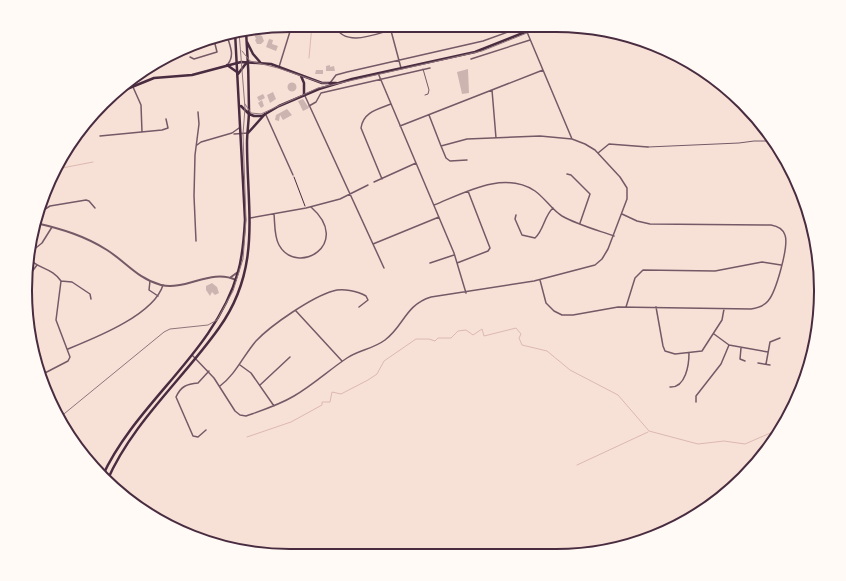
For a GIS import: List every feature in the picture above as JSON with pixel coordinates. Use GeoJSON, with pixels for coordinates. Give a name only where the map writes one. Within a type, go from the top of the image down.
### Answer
{"type":"FeatureCollection","features":[{"type":"Feature","properties":{"kind":"main road"},"geometry":{"type":"LineString","coordinates":[[240,104],[249,114],[256,116],[265,114],[304,95],[340,82],[475,52],[527,32]]}},
{"type":"Feature","properties":{"kind":"main road"},"geometry":{"type":"LineString","coordinates":[[110,475],[127,444],[224,321],[236,298],[244,276],[250,247],[249,114],[246,36]]}},
{"type":"Feature","properties":{"kind":"main road"},"geometry":{"type":"LineString","coordinates":[[105,470],[114,454],[131,430],[215,322],[236,280],[244,247],[245,220],[235,38]]}},
{"type":"Feature","properties":{"kind":"main road"},"geometry":{"type":"LineString","coordinates":[[246,40],[253,54],[260,62]]}},
{"type":"Feature","properties":{"kind":"main road"},"geometry":{"type":"LineString","coordinates":[[132,86],[154,78],[192,75],[237,62],[260,62],[279,67],[322,83],[340,82]]}},
{"type":"Feature","properties":{"kind":"main road"},"geometry":{"type":"LineString","coordinates":[[238,75],[247,62]]}},
{"type":"Feature","properties":{"kind":"main road"},"geometry":{"type":"LineString","coordinates":[[227,65],[234,69],[238,75]]}},
{"type":"Feature","properties":{"kind":"main road"},"geometry":{"type":"LineString","coordinates":[[300,75],[304,83],[304,95]]}},
{"type":"Feature","properties":{"kind":"main road"},"geometry":{"type":"LineString","coordinates":[[248,133],[265,114]]}},
{"type":"Feature","properties":{"kind":"main road"},"geometry":{"type":"LineString","coordinates":[[236,280],[244,276]]}},
{"type":"Feature","properties":{"kind":"street"},"geometry":{"type":"LineString","coordinates":[[279,67],[290,32]]}},
{"type":"Feature","properties":{"kind":"street"},"geometry":{"type":"LineString","coordinates":[[339,32],[350,38],[360,38],[383,32]]}},
{"type":"Feature","properties":{"kind":"street"},"geometry":{"type":"LineString","coordinates":[[392,32],[401,68]]}},
{"type":"Feature","properties":{"kind":"street"},"geometry":{"type":"LineString","coordinates":[[330,83],[336,75],[483,41],[508,32]]}},
{"type":"Feature","properties":{"kind":"street"},"geometry":{"type":"LineString","coordinates":[[527,32],[572,139]]}},
{"type":"Feature","properties":{"kind":"street"},"geometry":{"type":"LineString","coordinates":[[471,59],[530,39]]}},
{"type":"Feature","properties":{"kind":"street"},"geometry":{"type":"LineString","coordinates":[[227,65],[231,53],[228,40]]}},
{"type":"Feature","properties":{"kind":"street"},"geometry":{"type":"LineString","coordinates":[[190,57],[194,59],[217,52],[215,44]]}},
{"type":"Feature","properties":{"kind":"street"},"geometry":{"type":"LineString","coordinates":[[309,106],[316,102],[321,93],[380,78],[430,68]]}},
{"type":"Feature","properties":{"kind":"street"},"geometry":{"type":"LineString","coordinates":[[400,126],[543,70]]}},
{"type":"Feature","properties":{"kind":"street"},"geometry":{"type":"LineString","coordinates":[[378,73],[439,217],[457,263],[466,293]]}},
{"type":"Feature","properties":{"kind":"street"},"geometry":{"type":"LineString","coordinates":[[132,86],[141,105],[142,132]]}},
{"type":"Feature","properties":{"kind":"street"},"geometry":{"type":"LineString","coordinates":[[492,90],[496,138]]}},
{"type":"Feature","properties":{"kind":"street"},"geometry":{"type":"LineString","coordinates":[[304,95],[384,268]]}},
{"type":"Feature","properties":{"kind":"street"},"geometry":{"type":"LineString","coordinates":[[382,179],[361,128],[363,120],[368,114],[391,104]]}},
{"type":"Feature","properties":{"kind":"street"},"geometry":{"type":"LineString","coordinates":[[196,241],[194,196],[198,112]]}},
{"type":"Feature","properties":{"kind":"street"},"geometry":{"type":"LineString","coordinates":[[265,114],[293,175]]}},
{"type":"Feature","properties":{"kind":"street"},"geometry":{"type":"LineString","coordinates":[[428,115],[446,158],[450,161],[466,160]]}},
{"type":"Feature","properties":{"kind":"street"},"geometry":{"type":"LineString","coordinates":[[100,136],[152,132],[168,128],[166,119]]}},
{"type":"Feature","properties":{"kind":"street"},"geometry":{"type":"LineString","coordinates":[[232,133],[241,125]]}},
{"type":"Feature","properties":{"kind":"street"},"geometry":{"type":"LineString","coordinates":[[197,145],[201,142],[232,133],[248,133]]}},
{"type":"Feature","properties":{"kind":"street"},"geometry":{"type":"LineString","coordinates":[[191,354],[209,370],[235,411],[240,416],[246,416],[274,406],[296,395],[342,362],[384,341],[395,331],[412,307],[425,299],[540,280],[595,264],[606,254],[627,199],[626,184],[598,153],[585,144],[572,139],[540,136],[467,139],[441,146]]}},
{"type":"Feature","properties":{"kind":"street"},"geometry":{"type":"LineString","coordinates":[[598,153],[610,144],[648,147]]}},
{"type":"Feature","properties":{"kind":"street"},"geometry":{"type":"LineString","coordinates":[[374,182],[416,163]]}},
{"type":"Feature","properties":{"kind":"street"},"geometry":{"type":"LineString","coordinates":[[567,174],[590,194],[580,223]]}},
{"type":"Feature","properties":{"kind":"street"},"geometry":{"type":"LineString","coordinates":[[434,205],[468,192],[498,183],[515,183],[535,191],[561,215],[614,236]]}},
{"type":"Feature","properties":{"kind":"street"},"geometry":{"type":"LineString","coordinates":[[250,218],[311,207],[340,199],[349,193],[368,185]]}},
{"type":"Feature","properties":{"kind":"street"},"geometry":{"type":"LineString","coordinates":[[457,263],[488,251],[490,248],[468,192]]}},
{"type":"Feature","properties":{"kind":"street"},"geometry":{"type":"LineString","coordinates":[[45,209],[50,206],[86,200],[90,201],[95,208]]}},
{"type":"Feature","properties":{"kind":"street"},"geometry":{"type":"LineString","coordinates":[[274,214],[277,238],[283,250],[294,257],[311,257],[321,249],[327,237],[325,223],[311,207]]}},
{"type":"Feature","properties":{"kind":"street"},"geometry":{"type":"LineString","coordinates":[[516,215],[515,219],[522,235],[535,238],[538,235],[548,214],[553,208]]}},
{"type":"Feature","properties":{"kind":"street"},"geometry":{"type":"LineString","coordinates":[[540,280],[546,303],[558,314],[573,315],[612,307],[751,309],[764,304],[771,296],[782,265],[786,240],[784,232],[774,226],[650,224],[636,221],[622,214]]}},
{"type":"Feature","properties":{"kind":"street"},"geometry":{"type":"LineString","coordinates":[[373,244],[439,217]]}},
{"type":"Feature","properties":{"kind":"street"},"geometry":{"type":"LineString","coordinates":[[41,224],[90,240],[111,253],[139,276],[163,286],[176,285],[213,276],[231,277],[236,280]]}},
{"type":"Feature","properties":{"kind":"street"},"geometry":{"type":"LineString","coordinates":[[35,249],[42,244],[52,227]]}},
{"type":"Feature","properties":{"kind":"street"},"geometry":{"type":"LineString","coordinates":[[430,263],[454,255]]}},
{"type":"Feature","properties":{"kind":"street"},"geometry":{"type":"LineString","coordinates":[[34,262],[37,265],[53,271],[61,281],[56,320],[70,357],[68,361],[46,373]]}},
{"type":"Feature","properties":{"kind":"street"},"geometry":{"type":"LineString","coordinates":[[626,307],[635,278],[643,270],[715,271],[762,262],[782,265]]}},
{"type":"Feature","properties":{"kind":"street"},"geometry":{"type":"LineString","coordinates":[[33,270],[37,265]]}},
{"type":"Feature","properties":{"kind":"street"},"geometry":{"type":"LineString","coordinates":[[231,277],[238,272]]}},
{"type":"Feature","properties":{"kind":"street"},"geometry":{"type":"LineString","coordinates":[[61,281],[72,282],[90,294],[91,299]]}},
{"type":"Feature","properties":{"kind":"street"},"geometry":{"type":"LineString","coordinates":[[150,281],[149,290],[158,296]]}},
{"type":"Feature","properties":{"kind":"street"},"geometry":{"type":"LineString","coordinates":[[68,349],[132,318],[150,306],[158,296],[163,286]]}},
{"type":"Feature","properties":{"kind":"street"},"geometry":{"type":"LineString","coordinates":[[220,386],[231,376],[258,339],[273,326],[296,311],[336,290],[357,292],[366,296],[368,300],[359,307]]}},
{"type":"Feature","properties":{"kind":"street"},"geometry":{"type":"LineString","coordinates":[[656,307],[664,349],[672,353],[702,351],[722,320],[724,309]]}},
{"type":"Feature","properties":{"kind":"street"},"geometry":{"type":"LineString","coordinates":[[296,311],[342,362]]}},
{"type":"Feature","properties":{"kind":"street"},"geometry":{"type":"LineString","coordinates":[[714,334],[728,345],[768,352]]}},
{"type":"Feature","properties":{"kind":"street"},"geometry":{"type":"LineString","coordinates":[[766,364],[771,340],[780,338]]}},
{"type":"Feature","properties":{"kind":"street"},"geometry":{"type":"LineString","coordinates":[[696,402],[696,396],[721,364],[728,345]]}},
{"type":"Feature","properties":{"kind":"street"},"geometry":{"type":"LineString","coordinates":[[741,348],[740,359],[745,361]]}},
{"type":"Feature","properties":{"kind":"street"},"geometry":{"type":"LineString","coordinates":[[670,387],[675,386],[683,378],[688,368],[689,353]]}},
{"type":"Feature","properties":{"kind":"street"},"geometry":{"type":"LineString","coordinates":[[260,385],[290,357]]}},
{"type":"Feature","properties":{"kind":"street"},"geometry":{"type":"LineString","coordinates":[[758,363],[770,365]]}},
{"type":"Feature","properties":{"kind":"street"},"geometry":{"type":"LineString","coordinates":[[240,364],[251,373],[274,406]]}},
{"type":"Feature","properties":{"kind":"street"},"geometry":{"type":"LineString","coordinates":[[206,430],[198,436],[193,436],[176,397],[182,387],[188,384],[198,383],[209,370]]}},
{"type":"Feature","properties":{"kind":"lane"},"geometry":{"type":"LineString","coordinates":[[423,69],[429,90],[428,94],[425,95]]}},
{"type":"Feature","properties":{"kind":"lane"},"geometry":{"type":"LineString","coordinates":[[648,147],[767,142]]}},
{"type":"Feature","properties":{"kind":"path"},"geometry":{"type":"LineString","coordinates":[[293,175],[306,208]]}},
{"type":"Feature","properties":{"kind":"building"},"geometry":{"type":"Polygon","coordinates":[[[254,34],[258,34],[262,36],[264,41],[261,44],[257,44],[254,34]]]}},
{"type":"Feature","properties":{"kind":"building"},"geometry":{"type":"Polygon","coordinates":[[[269,39],[273,40],[272,44],[278,46],[276,51],[266,47],[269,39]]]}},
{"type":"Feature","properties":{"kind":"building"},"geometry":{"type":"Polygon","coordinates":[[[330,65],[330,67],[334,66],[335,71],[326,71],[326,66],[330,65]]]}},
{"type":"Feature","properties":{"kind":"building"},"geometry":{"type":"Polygon","coordinates":[[[468,69],[469,93],[462,94],[457,72],[468,69]]]}},
{"type":"Feature","properties":{"kind":"building"},"geometry":{"type":"Polygon","coordinates":[[[316,70],[323,70],[323,74],[315,74],[316,70]]]}},
{"type":"Feature","properties":{"kind":"building"},"geometry":{"type":"Polygon","coordinates":[[[292,82],[297,87],[292,92],[287,87],[292,82]]]}},
{"type":"Feature","properties":{"kind":"building"},"geometry":{"type":"Polygon","coordinates":[[[273,92],[276,99],[270,103],[267,95],[273,92]]]}},
{"type":"Feature","properties":{"kind":"building"},"geometry":{"type":"Polygon","coordinates":[[[263,94],[265,98],[259,101],[257,97],[263,94]]]}},
{"type":"Feature","properties":{"kind":"building"},"geometry":{"type":"Polygon","coordinates":[[[303,99],[309,108],[303,111],[298,101],[303,99]]]}},
{"type":"Feature","properties":{"kind":"building"},"geometry":{"type":"Polygon","coordinates":[[[262,100],[264,106],[261,108],[258,103],[262,100]]]}},
{"type":"Feature","properties":{"kind":"building"},"geometry":{"type":"Polygon","coordinates":[[[287,109],[292,115],[283,120],[280,115],[279,121],[275,120],[276,115],[287,109]]]}},
{"type":"Feature","properties":{"kind":"building"},"geometry":{"type":"Polygon","coordinates":[[[212,283],[217,287],[219,293],[215,295],[212,292],[210,296],[206,290],[206,286],[212,283]]]}},
{"type":"Feature","properties":{"kind":"waterway"},"geometry":{"type":"LineString","coordinates":[[309,58],[311,32]]}},
{"type":"Feature","properties":{"kind":"waterway"},"geometry":{"type":"LineString","coordinates":[[63,168],[93,162]]}},
{"type":"Feature","properties":{"kind":"waterway"},"geometry":{"type":"LineString","coordinates":[[247,437],[291,422],[322,405],[322,402],[330,402],[332,392],[341,394],[368,380],[377,374],[384,361],[416,339],[429,339],[435,341],[438,338],[451,338],[458,331],[466,330],[473,335],[482,329],[484,336],[516,328],[521,334],[519,338],[522,345],[547,351],[570,370],[618,395],[649,431],[698,444],[724,441],[745,444],[771,433]]}},
{"type":"Feature","properties":{"kind":"waterway"},"geometry":{"type":"LineString","coordinates":[[577,465],[648,432]]}},
{"type":"Feature","properties":{"kind":"tram line"},"geometry":{"type":"LineString","coordinates":[[245,104],[251,113],[261,114],[318,88],[482,51],[530,32]]}},
{"type":"Feature","properties":{"kind":"tram line"},"geometry":{"type":"LineString","coordinates":[[64,414],[164,332],[170,329],[208,325],[217,320],[233,291],[243,259],[246,220],[243,134],[245,108],[239,37]]}},
{"type":"Feature","properties":{"kind":"tram line"},"geometry":{"type":"LineString","coordinates":[[242,51],[250,61],[278,68],[322,83],[328,83]]}}]}
